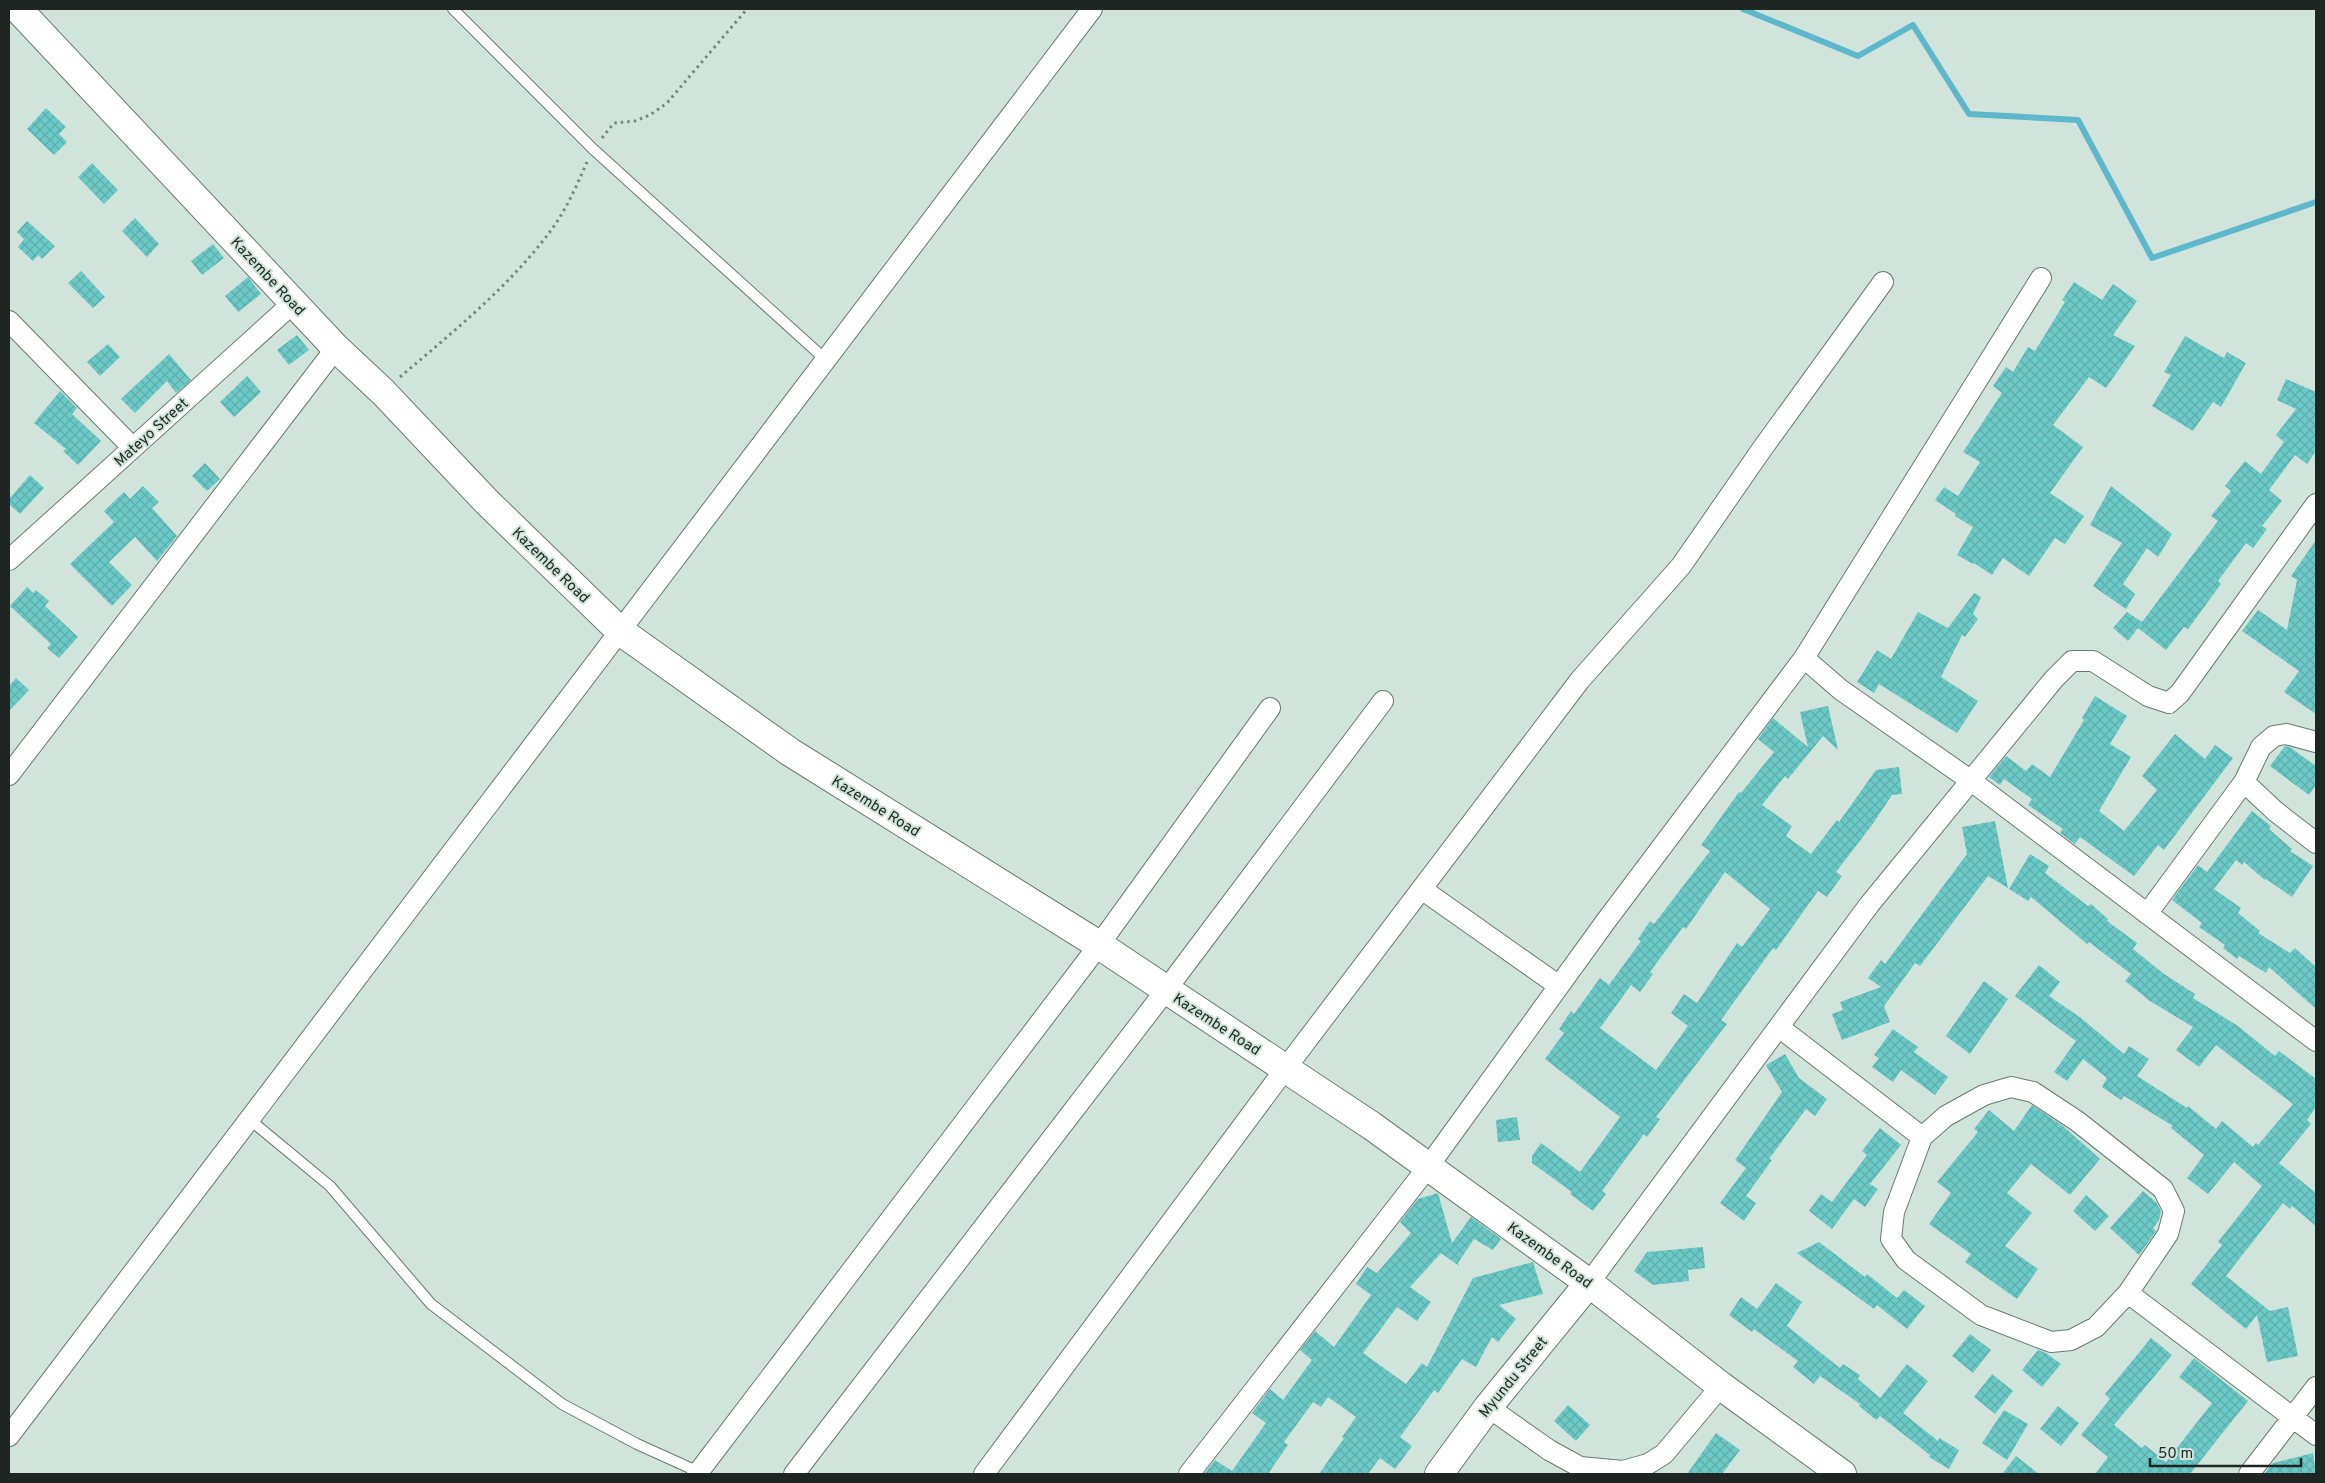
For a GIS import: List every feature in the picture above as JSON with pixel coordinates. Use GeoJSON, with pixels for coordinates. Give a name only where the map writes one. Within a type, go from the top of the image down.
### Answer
{"type":"FeatureCollection","features":[{"type":"Feature","properties":{"kind":"main road","name":"Kazembe Road"},"geometry":{"type":"LineString","coordinates":[[18,9],[336,348],[383,392],[488,503],[620,630],[790,752],[1099,945],[1286,1069],[1428,1167],[1589,1282],[1722,1386],[1842,1474]]}},
{"type":"Feature","properties":{"kind":"main road","name":"Myundu Street"},"geometry":{"type":"LineString","coordinates":[[1438,1474],[1488,1407],[1589,1282]]}},
{"type":"Feature","properties":{"kind":"street"},"geometry":{"type":"LineString","coordinates":[[9,1436],[1092,9]]}},
{"type":"Feature","properties":{"kind":"street"},"geometry":{"type":"LineString","coordinates":[[1190,1474],[1428,1167],[1559,986],[1804,658],[2041,278]]}},
{"type":"Feature","properties":{"kind":"street"},"geometry":{"type":"LineString","coordinates":[[984,1474],[1286,1069],[1580,680],[1681,566],[1762,449],[1883,282]]}},
{"type":"Feature","properties":{"kind":"street","name":"Mateyo Street"},"geometry":{"type":"LineString","coordinates":[[9,560],[293,303]]}},
{"type":"Feature","properties":{"kind":"street"},"geometry":{"type":"LineString","coordinates":[[9,321],[133,448]]}},
{"type":"Feature","properties":{"kind":"street"},"geometry":{"type":"LineString","coordinates":[[9,775],[336,348]]}},
{"type":"Feature","properties":{"kind":"street"},"geometry":{"type":"LineString","coordinates":[[1589,1282],[1870,905],[2054,679],[2072,661],[2093,661],[2148,696],[2169,703],[2180,693],[2316,504]]}},
{"type":"Feature","properties":{"kind":"street"},"geometry":{"type":"LineString","coordinates":[[1804,658],[1841,690],[1970,780],[2316,1041]]}},
{"type":"Feature","properties":{"kind":"street"},"geometry":{"type":"LineString","coordinates":[[794,1474],[1166,990],[1383,701]]}},
{"type":"Feature","properties":{"kind":"street"},"geometry":{"type":"LineString","coordinates":[[699,1474],[1099,945],[1270,708]]}},
{"type":"Feature","properties":{"kind":"street"},"geometry":{"type":"LineString","coordinates":[[2147,914],[2244,782],[2261,746],[2274,736],[2286,734],[2316,742]]}},
{"type":"Feature","properties":{"kind":"street"},"geometry":{"type":"LineString","coordinates":[[2244,782],[2316,843]]}},
{"type":"Feature","properties":{"kind":"street"},"geometry":{"type":"LineString","coordinates":[[1423,890],[1559,986]]}},
{"type":"Feature","properties":{"kind":"street"},"geometry":{"type":"LineString","coordinates":[[1780,1028],[1922,1137]]}},
{"type":"Feature","properties":{"kind":"street"},"geometry":{"type":"LineString","coordinates":[[2011,1087],[2032,1092],[2077,1121],[2163,1189],[2174,1211],[2168,1234],[2128,1292],[2096,1327],[2071,1340],[2050,1342],[1981,1315],[1906,1260],[1891,1239],[1894,1212],[1922,1137],[1946,1116],[1984,1096],[2011,1087]]}},
{"type":"Feature","properties":{"kind":"street"},"geometry":{"type":"LineString","coordinates":[[2128,1292],[2316,1435]]}},
{"type":"Feature","properties":{"kind":"street"},"geometry":{"type":"LineString","coordinates":[[1488,1407],[1549,1450],[1580,1467],[1623,1471],[1648,1464],[1664,1454],[1722,1386]]}},
{"type":"Feature","properties":{"kind":"street"},"geometry":{"type":"LineString","coordinates":[[2249,1474],[2316,1387]]}},
{"type":"Feature","properties":{"kind":"lane"},"geometry":{"type":"LineString","coordinates":[[453,9],[593,149],[826,360]]}},
{"type":"Feature","properties":{"kind":"lane"},"geometry":{"type":"LineString","coordinates":[[249,1119],[330,1186],[431,1304],[562,1404],[699,1474]]}},
{"type":"Feature","properties":{"kind":"path"},"geometry":{"type":"LineString","coordinates":[[383,392],[460,326],[513,276],[552,228],[573,194],[593,149],[614,123],[635,121],[650,115],[667,103],[747,9]]}},
{"type":"Feature","properties":{"kind":"building"},"geometry":{"type":"Polygon","coordinates":[[[46,108],[66,127],[59,134],[67,142],[54,155],[27,129],[46,108]]]}},
{"type":"Feature","properties":{"kind":"building"},"geometry":{"type":"Polygon","coordinates":[[[92,163],[118,190],[104,204],[78,177],[92,163]]]}},
{"type":"Feature","properties":{"kind":"building"},"geometry":{"type":"Polygon","coordinates":[[[135,218],[159,244],[147,257],[122,231],[135,218]]]}},
{"type":"Feature","properties":{"kind":"building"},"geometry":{"type":"Polygon","coordinates":[[[27,221],[55,246],[42,259],[38,255],[33,261],[18,247],[24,239],[17,232],[27,221]]]}},
{"type":"Feature","properties":{"kind":"building"},"geometry":{"type":"Polygon","coordinates":[[[213,244],[224,258],[202,275],[191,261],[213,244]]]}},
{"type":"Feature","properties":{"kind":"building"},"geometry":{"type":"Polygon","coordinates":[[[81,271],[105,297],[93,308],[68,283],[81,271]]]}},
{"type":"Feature","properties":{"kind":"building"},"geometry":{"type":"Polygon","coordinates":[[[248,277],[261,294],[238,312],[225,296],[248,277]]]}},
{"type":"Feature","properties":{"kind":"building"},"geometry":{"type":"Polygon","coordinates":[[[2074,282],[2102,300],[2113,284],[2137,301],[2113,335],[2135,346],[2106,388],[2089,377],[2053,425],[2083,447],[2050,493],[2084,516],[2065,544],[2055,538],[2029,576],[2003,558],[1992,575],[1957,555],[1973,527],[1935,500],[1944,487],[1958,496],[1980,462],[1963,452],[2002,393],[1993,386],[2006,367],[2013,372],[2028,347],[2035,351],[2065,302],[2062,300],[2074,282]]]}},
{"type":"Feature","properties":{"kind":"building"},"geometry":{"type":"Polygon","coordinates":[[[297,335],[309,350],[289,365],[277,350],[297,335]]]}},
{"type":"Feature","properties":{"kind":"building"},"geometry":{"type":"Polygon","coordinates":[[[2185,336],[2224,358],[2227,352],[2246,363],[2221,407],[2213,402],[2193,431],[2152,406],[2171,375],[2164,372],[2185,336]]]}},
{"type":"Feature","properties":{"kind":"building"},"geometry":{"type":"Polygon","coordinates":[[[108,344],[120,357],[100,376],[87,362],[108,344]]]}},
{"type":"Feature","properties":{"kind":"building"},"geometry":{"type":"Polygon","coordinates":[[[169,354],[191,380],[176,393],[167,381],[135,413],[121,399],[169,354]]]}},
{"type":"Feature","properties":{"kind":"building"},"geometry":{"type":"Polygon","coordinates":[[[247,376],[261,392],[234,417],[220,402],[247,376]]]}},
{"type":"Feature","properties":{"kind":"building"},"geometry":{"type":"Polygon","coordinates":[[[2286,379],[2316,392],[2316,451],[2307,464],[2295,455],[2269,490],[2282,501],[2262,526],[2267,529],[2253,548],[2246,543],[2218,581],[2221,584],[2188,629],[2184,627],[2166,650],[2138,628],[2128,641],[2113,628],[2127,612],[2142,622],[2218,521],[2211,516],[2231,491],[2225,486],[2245,461],[2261,474],[2284,442],[2276,435],[2296,409],[2277,400],[2286,379]]]}},
{"type":"Feature","properties":{"kind":"building"},"geometry":{"type":"Polygon","coordinates":[[[60,391],[77,408],[72,414],[101,441],[78,465],[63,451],[66,449],[34,423],[60,391]]]}},
{"type":"Feature","properties":{"kind":"building"},"geometry":{"type":"Polygon","coordinates":[[[205,463],[220,479],[207,491],[192,476],[205,463]]]}},
{"type":"Feature","properties":{"kind":"building"},"geometry":{"type":"Polygon","coordinates":[[[30,475],[44,488],[20,514],[9,504],[9,499],[30,475]]]}},
{"type":"Feature","properties":{"kind":"building"},"geometry":{"type":"Polygon","coordinates":[[[143,486],[159,502],[152,508],[177,536],[157,561],[135,537],[109,562],[132,585],[112,606],[70,564],[114,522],[104,511],[124,492],[130,499],[143,486]]]}},
{"type":"Feature","properties":{"kind":"building"},"geometry":{"type":"Polygon","coordinates":[[[2111,486],[2172,534],[2158,557],[2147,548],[2123,584],[2135,594],[2126,609],[2093,586],[2122,543],[2090,525],[2111,486]]]}},
{"type":"Feature","properties":{"kind":"building"},"geometry":{"type":"Polygon","coordinates":[[[2316,540],[2316,714],[2284,692],[2299,671],[2242,631],[2258,610],[2287,630],[2297,580],[2291,576],[2316,540]]]}},
{"type":"Feature","properties":{"kind":"building"},"geometry":{"type":"Polygon","coordinates":[[[27,587],[33,593],[36,590],[49,601],[45,606],[78,637],[59,658],[47,648],[51,644],[10,606],[27,587]]]}},
{"type":"Feature","properties":{"kind":"building"},"geometry":{"type":"Polygon","coordinates":[[[1974,593],[1981,597],[1973,614],[1978,619],[1965,637],[1962,635],[1941,677],[1978,701],[1957,733],[1879,684],[1874,693],[1857,682],[1877,650],[1891,659],[1918,612],[1948,628],[1974,593]]]}},
{"type":"Feature","properties":{"kind":"building"},"geometry":{"type":"Polygon","coordinates":[[[16,678],[29,690],[9,711],[9,686],[16,678]]]}},
{"type":"Feature","properties":{"kind":"building"},"geometry":{"type":"Polygon","coordinates":[[[2095,696],[2127,716],[2110,744],[2131,757],[2099,811],[2124,831],[2157,790],[2142,776],[2175,734],[2205,759],[2215,745],[2233,758],[2164,850],[2158,845],[2134,876],[2080,837],[2075,844],[2060,833],[2063,829],[2028,805],[2032,799],[2004,779],[2000,785],[1989,777],[2006,756],[2026,771],[2032,764],[2050,777],[2084,720],[2082,718],[2095,696]]]}},
{"type":"Feature","properties":{"kind":"building"},"geometry":{"type":"Polygon","coordinates":[[[1828,706],[1838,750],[1823,736],[1788,779],[1785,776],[1762,805],[1792,826],[1786,836],[1811,854],[1837,820],[1839,822],[1876,770],[1899,767],[1902,794],[1892,795],[1836,872],[1842,876],[1827,897],[1818,891],[1776,950],[1773,948],[1721,1020],[1727,1024],[1656,1117],[1660,1119],[1647,1137],[1644,1134],[1602,1191],[1606,1194],[1593,1211],[1570,1194],[1572,1192],[1532,1163],[1532,1156],[1541,1143],[1580,1172],[1620,1117],[1545,1059],[1564,1033],[1559,1029],[1571,1011],[1574,1014],[1600,978],[1609,985],[1641,941],[1638,939],[1650,921],[1654,924],[1710,851],[1701,845],[1739,792],[1741,793],[1774,752],[1758,739],[1773,718],[1808,747],[1800,712],[1828,706]],[[1725,872],[1686,929],[1683,927],[1650,972],[1653,974],[1640,992],[1631,985],[1600,1028],[1656,1070],[1688,1026],[1671,1013],[1684,994],[1697,1003],[1737,943],[1742,947],[1770,909],[1725,872]]]}},
{"type":"Feature","properties":{"kind":"building"},"geometry":{"type":"Polygon","coordinates":[[[2285,746],[2291,748],[2316,766],[2316,785],[2309,795],[2270,766],[2285,746]]]}},
{"type":"Feature","properties":{"kind":"building"},"geometry":{"type":"Polygon","coordinates":[[[2252,811],[2271,826],[2269,829],[2292,849],[2290,851],[2313,866],[2292,897],[2265,880],[2244,862],[2242,865],[2236,860],[2214,889],[2241,908],[2238,913],[2260,931],[2258,933],[2290,953],[2295,948],[2316,967],[2316,1009],[2269,967],[2266,973],[2239,956],[2237,959],[2223,948],[2225,945],[2199,927],[2202,923],[2172,900],[2198,865],[2207,872],[2252,811]]]}},
{"type":"Feature","properties":{"kind":"building"},"geometry":{"type":"Polygon","coordinates":[[[1995,821],[2008,888],[1988,876],[1920,966],[1915,963],[1884,1006],[1890,1022],[1842,1040],[1832,1014],[1843,1010],[1840,1002],[1881,987],[1868,978],[1881,960],[1885,964],[1967,854],[1962,827],[1995,821]]]}},
{"type":"Feature","properties":{"kind":"building"},"geometry":{"type":"Polygon","coordinates":[[[2030,854],[2049,866],[2045,873],[2088,906],[2091,904],[2108,919],[2107,921],[2137,943],[2133,949],[2164,974],[2195,994],[2193,998],[2238,1026],[2275,1056],[2279,1051],[2316,1079],[2316,1107],[2307,1120],[2311,1124],[2279,1163],[2316,1193],[2316,1226],[2292,1206],[2290,1209],[2283,1203],[2226,1276],[2270,1311],[2288,1307],[2298,1356],[2267,1362],[2257,1315],[2246,1329],[2191,1284],[2222,1245],[2218,1242],[2262,1186],[2234,1162],[2208,1194],[2187,1178],[2204,1155],[2171,1128],[2173,1126],[2124,1096],[2121,1100],[2102,1087],[2107,1078],[2083,1059],[2067,1081],[2054,1072],[2076,1041],[2015,996],[2039,965],[2060,982],[2049,996],[2081,1018],[2124,1054],[2129,1046],[2149,1059],[2137,1076],[2187,1108],[2188,1106],[2216,1129],[2222,1121],[2253,1147],[2256,1143],[2258,1145],[2293,1104],[2216,1045],[2199,1067],[2176,1050],[2193,1027],[2150,1001],[2125,981],[2131,974],[2089,942],[2087,944],[2031,897],[2028,901],[2009,889],[2030,854]]]}},
{"type":"Feature","properties":{"kind":"building"},"geometry":{"type":"Polygon","coordinates":[[[1984,981],[2008,999],[1970,1054],[1946,1036],[1984,981]]]}},
{"type":"Feature","properties":{"kind":"building"},"geometry":{"type":"Polygon","coordinates":[[[1893,1029],[1918,1047],[1914,1052],[1948,1077],[1935,1095],[1901,1070],[1893,1082],[1872,1067],[1879,1058],[1874,1055],[1893,1029]]]}},
{"type":"Feature","properties":{"kind":"building"},"geometry":{"type":"Polygon","coordinates":[[[1785,1054],[1799,1078],[1827,1099],[1815,1116],[1806,1109],[1769,1159],[1772,1160],[1746,1196],[1756,1203],[1744,1221],[1720,1203],[1746,1168],[1735,1160],[1782,1092],[1766,1065],[1785,1054]]]}},
{"type":"Feature","properties":{"kind":"building"},"geometry":{"type":"Polygon","coordinates":[[[2032,1105],[2063,1126],[2100,1159],[2070,1195],[2031,1164],[2007,1193],[2032,1213],[2005,1246],[2038,1269],[2017,1299],[1965,1262],[1971,1254],[1929,1224],[1951,1193],[1937,1182],[1978,1132],[1974,1129],[1989,1110],[2014,1131],[2032,1105]]]}},
{"type":"Feature","properties":{"kind":"building"},"geometry":{"type":"Polygon","coordinates":[[[1517,1117],[1520,1140],[1498,1142],[1496,1120],[1517,1117]]]}},
{"type":"Feature","properties":{"kind":"building"},"geometry":{"type":"Polygon","coordinates":[[[1880,1128],[1901,1145],[1870,1184],[1878,1189],[1865,1207],[1854,1199],[1832,1229],[1809,1211],[1821,1194],[1832,1202],[1867,1155],[1862,1151],[1880,1128]]]}},
{"type":"Feature","properties":{"kind":"building"},"geometry":{"type":"Polygon","coordinates":[[[2143,1191],[2157,1203],[2161,1212],[2159,1220],[2153,1228],[2156,1231],[2139,1255],[2110,1228],[2143,1191]]]}},
{"type":"Feature","properties":{"kind":"building"},"geometry":{"type":"Polygon","coordinates":[[[1438,1193],[1452,1243],[1471,1217],[1501,1239],[1493,1250],[1474,1239],[1458,1263],[1459,1266],[1441,1253],[1410,1287],[1431,1302],[1417,1321],[1397,1307],[1363,1353],[1406,1384],[1422,1363],[1427,1367],[1473,1278],[1533,1262],[1543,1294],[1499,1305],[1516,1319],[1498,1342],[1492,1337],[1476,1367],[1462,1359],[1438,1393],[1434,1390],[1400,1437],[1412,1446],[1395,1469],[1380,1458],[1368,1474],[1319,1474],[1356,1417],[1328,1397],[1321,1407],[1313,1402],[1284,1442],[1288,1445],[1268,1474],[1204,1474],[1215,1460],[1232,1471],[1266,1423],[1252,1413],[1270,1389],[1283,1400],[1312,1360],[1300,1350],[1315,1331],[1334,1347],[1371,1295],[1356,1284],[1367,1267],[1377,1273],[1411,1233],[1400,1222],[1418,1199],[1438,1193]]]}},
{"type":"Feature","properties":{"kind":"building"},"geometry":{"type":"Polygon","coordinates":[[[2086,1195],[2109,1216],[2095,1231],[2073,1211],[2086,1195]]]}},
{"type":"Feature","properties":{"kind":"building"},"geometry":{"type":"Polygon","coordinates":[[[1819,1242],[1865,1277],[1867,1274],[1897,1298],[1904,1290],[1925,1306],[1907,1329],[1877,1305],[1874,1309],[1797,1253],[1819,1242]]]}},
{"type":"Feature","properties":{"kind":"building"},"geometry":{"type":"Polygon","coordinates":[[[1703,1247],[1705,1268],[1688,1270],[1689,1281],[1653,1285],[1634,1271],[1647,1252],[1703,1247]]]}},
{"type":"Feature","properties":{"kind":"building"},"geometry":{"type":"Polygon","coordinates":[[[1776,1283],[1802,1302],[1787,1326],[1840,1368],[1843,1364],[1860,1375],[1858,1379],[1880,1398],[1907,1364],[1928,1381],[1903,1413],[1938,1441],[1939,1438],[1959,1450],[1949,1469],[1929,1457],[1930,1455],[1880,1416],[1876,1420],[1859,1406],[1860,1404],[1820,1376],[1814,1384],[1793,1367],[1798,1361],[1754,1329],[1752,1332],[1729,1315],[1741,1297],[1757,1309],[1776,1283]]]}},
{"type":"Feature","properties":{"kind":"building"},"geometry":{"type":"Polygon","coordinates":[[[1970,1334],[1991,1350],[1973,1373],[1952,1356],[1970,1334]]]}},
{"type":"Feature","properties":{"kind":"building"},"geometry":{"type":"Polygon","coordinates":[[[2151,1338],[2172,1355],[2114,1425],[2142,1448],[2145,1445],[2166,1462],[2212,1403],[2179,1377],[2194,1358],[2248,1401],[2190,1474],[2095,1474],[2108,1457],[2081,1435],[2110,1399],[2105,1394],[2151,1338]]]}},
{"type":"Feature","properties":{"kind":"building"},"geometry":{"type":"Polygon","coordinates":[[[2038,1350],[2046,1353],[2061,1364],[2042,1387],[2022,1370],[2038,1350]]]}},
{"type":"Feature","properties":{"kind":"building"},"geometry":{"type":"Polygon","coordinates":[[[1992,1374],[2013,1391],[1995,1414],[1974,1397],[1992,1374]]]}},
{"type":"Feature","properties":{"kind":"building"},"geometry":{"type":"Polygon","coordinates":[[[1568,1405],[1590,1425],[1576,1441],[1554,1421],[1568,1405]]]}},
{"type":"Feature","properties":{"kind":"building"},"geometry":{"type":"Polygon","coordinates":[[[2058,1406],[2079,1423],[2061,1446],[2040,1429],[2058,1406]]]}},
{"type":"Feature","properties":{"kind":"building"},"geometry":{"type":"Polygon","coordinates":[[[2004,1410],[2028,1424],[2007,1460],[1982,1443],[2004,1410]]]}},
{"type":"Feature","properties":{"kind":"building"},"geometry":{"type":"Polygon","coordinates":[[[1716,1433],[1740,1450],[1722,1474],[1687,1474],[1716,1433]]]}},
{"type":"Feature","properties":{"kind":"building"},"geometry":{"type":"Polygon","coordinates":[[[2313,1453],[2316,1474],[2264,1474],[2273,1463],[2313,1453]]]}},
{"type":"Feature","properties":{"kind":"building"},"geometry":{"type":"Polygon","coordinates":[[[2016,1456],[2039,1474],[2002,1474],[2016,1456]]]}},
{"type":"Feature","properties":{"kind":"waterway"},"geometry":{"type":"LineString","coordinates":[[1743,9],[1858,56],[1913,25],[1969,114],[2078,120],[2152,258],[2316,202]]}}]}
